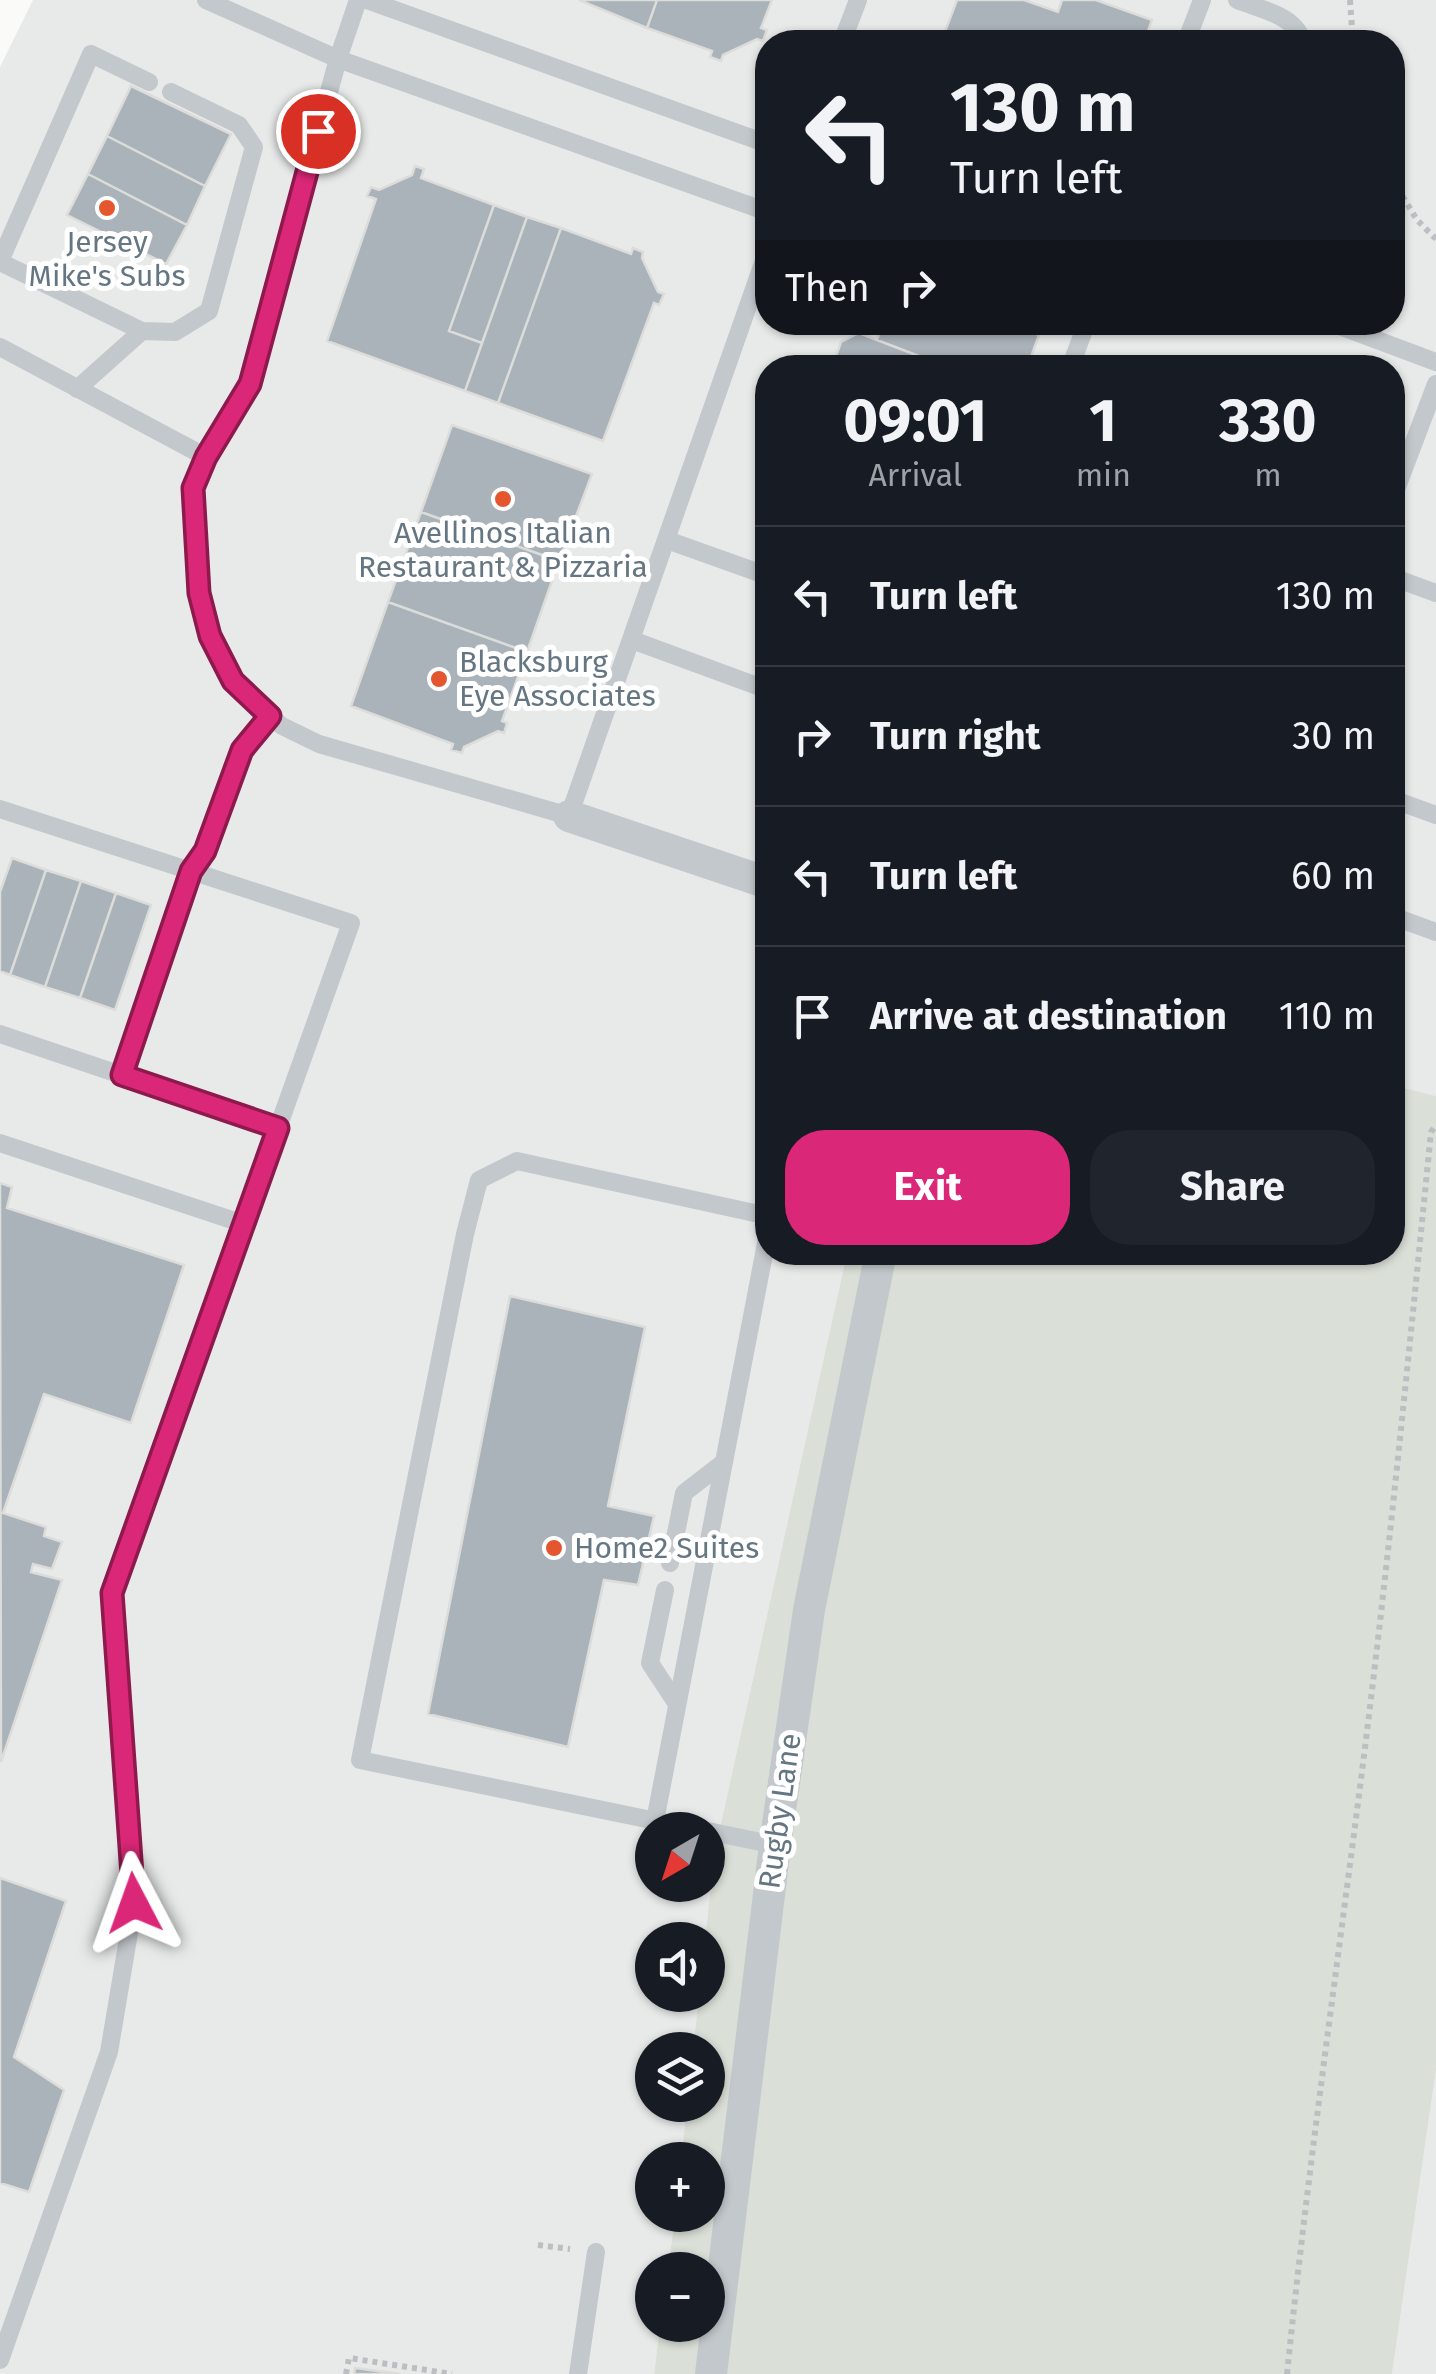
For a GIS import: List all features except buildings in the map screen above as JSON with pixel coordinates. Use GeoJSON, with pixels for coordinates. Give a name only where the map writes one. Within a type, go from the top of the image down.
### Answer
{"type":"FeatureCollection","features":[{"type":"Feature","properties":{"kind":"street"},"geometry":{"type":"LineString","coordinates":[[570,816],[755,879]]}},
{"type":"Feature","properties":{"kind":"street","name":"Rugby Lane"},"geometry":{"type":"LineString","coordinates":[[711,2374],[775,1845],[809,1610],[878,1265]]}},
{"type":"Feature","properties":{"kind":"lane"},"geometry":{"type":"LineString","coordinates":[[206,0],[338,58],[755,207]]}},
{"type":"Feature","properties":{"kind":"lane"},"geometry":{"type":"LineString","coordinates":[[358,0],[338,58],[250,384],[206,457],[193,488],[199,593],[210,636],[233,681],[270,716],[319,744],[570,816],[755,286]]}},
{"type":"Feature","properties":{"kind":"lane"},"geometry":{"type":"LineString","coordinates":[[367,0],[755,139]]}},
{"type":"Feature","properties":{"kind":"lane"},"geometry":{"type":"LineString","coordinates":[[847,30],[858,0]]}},
{"type":"Feature","properties":{"kind":"lane"},"geometry":{"type":"LineString","coordinates":[[1191,30],[1202,0]]}},
{"type":"Feature","properties":{"kind":"lane"},"geometry":{"type":"LineString","coordinates":[[1237,0],[1287,20],[1299,30]]}},
{"type":"Feature","properties":{"kind":"lane"},"geometry":{"type":"LineString","coordinates":[[149,82],[90,54],[0,262],[142,331],[176,332],[208,311],[254,147],[239,125],[170,92]]}},
{"type":"Feature","properties":{"kind":"lane"},"geometry":{"type":"LineString","coordinates":[[77,388],[142,331]]}},
{"type":"Feature","properties":{"kind":"lane"},"geometry":{"type":"LineString","coordinates":[[1364,335],[1436,362]]}},
{"type":"Feature","properties":{"kind":"lane"},"geometry":{"type":"LineString","coordinates":[[0,348],[206,457]]}},
{"type":"Feature","properties":{"kind":"lane"},"geometry":{"type":"LineString","coordinates":[[1405,467],[1436,384]]}},
{"type":"Feature","properties":{"kind":"lane"},"geometry":{"type":"LineString","coordinates":[[667,540],[755,571]]}},
{"type":"Feature","properties":{"kind":"lane"},"geometry":{"type":"LineString","coordinates":[[1405,582],[1436,593]]}},
{"type":"Feature","properties":{"kind":"lane"},"geometry":{"type":"LineString","coordinates":[[632,640],[755,685]]}},
{"type":"Feature","properties":{"kind":"lane"},"geometry":{"type":"LineString","coordinates":[[122,1075],[191,871],[205,851],[242,750],[270,716]]}},
{"type":"Feature","properties":{"kind":"lane"},"geometry":{"type":"LineString","coordinates":[[1405,804],[1436,815]]}},
{"type":"Feature","properties":{"kind":"lane"},"geometry":{"type":"LineString","coordinates":[[0,809],[351,923],[112,1593],[134,1903],[109,2052],[0,2360]]}},
{"type":"Feature","properties":{"kind":"lane"},"geometry":{"type":"LineString","coordinates":[[1405,921],[1436,932]]}},
{"type":"Feature","properties":{"kind":"lane"},"geometry":{"type":"LineString","coordinates":[[0,1034],[278,1128]]}},
{"type":"Feature","properties":{"kind":"lane"},"geometry":{"type":"LineString","coordinates":[[0,1143],[244,1224]]}},
{"type":"Feature","properties":{"kind":"lane"},"geometry":{"type":"LineString","coordinates":[[635,1817],[360,1760],[464,1234],[479,1180],[517,1161],[755,1213]]}},
{"type":"Feature","properties":{"kind":"lane"},"geometry":{"type":"LineString","coordinates":[[657,1812],[762,1265]]}},
{"type":"Feature","properties":{"kind":"lane"},"geometry":{"type":"LineString","coordinates":[[670,1564],[684,1493],[724,1462]]}},
{"type":"Feature","properties":{"kind":"lane"},"geometry":{"type":"LineString","coordinates":[[665,1590],[650,1663],[677,1704]]}},
{"type":"Feature","properties":{"kind":"lane"},"geometry":{"type":"LineString","coordinates":[[725,1835],[775,1845]]}},
{"type":"Feature","properties":{"kind":"lane"},"geometry":{"type":"LineString","coordinates":[[578,2374],[596,2252]]}},
{"type":"Feature","properties":{"kind":"path"},"geometry":{"type":"LineString","coordinates":[[1350,0],[1352,30]]}},
{"type":"Feature","properties":{"kind":"path"},"geometry":{"type":"LineString","coordinates":[[1405,200],[1436,239]]}},
{"type":"Feature","properties":{"kind":"path"},"geometry":{"type":"LineString","coordinates":[[1287,2374],[1305,2194],[1360,1786],[1396,1477],[1431,1132],[1436,1124]]}},
{"type":"Feature","properties":{"kind":"path"},"geometry":{"type":"LineString","coordinates":[[346,2374],[349,2358],[452,2374]]}},
{"type":"Feature","properties":{"kind":"shaded area"},"geometry":{"type":"Polygon","coordinates":[[[33,0],[1436,0],[1436,1096],[1405,1088],[1405,355],[755,355],[755,1265],[844,1265],[724,1812],[635,1812],[635,1902],[709,1902],[707,1922],[635,1922],[635,2012],[697,2012],[695,2032],[635,2032],[635,2122],[685,2122],[683,2142],[635,2142],[635,2232],[673,2232],[670,2252],[635,2252],[635,2342],[658,2342],[654,2374],[0,2374],[0,67],[33,0]]]}},
{"type":"Feature","properties":{"kind":"shaded area"},"geometry":{"type":"Polygon","coordinates":[[[1405,1088],[1436,1096],[1436,2070],[1392,2374],[654,2374],[658,2342],[725,2342],[725,2252],[670,2252],[673,2232],[725,2232],[725,2142],[683,2142],[685,2122],[725,2122],[725,2032],[695,2032],[697,2012],[725,2012],[725,1922],[707,1922],[709,1902],[725,1902],[724,1812],[844,1265],[1405,1265],[1405,1088]]]}},
{"type":"Feature","properties":{"kind":"shaded area"},"geometry":{"type":"Polygon","coordinates":[[[1436,2070],[1436,2374],[1392,2374],[1436,2070]]]}},
{"type":"Feature","properties":{"kind":"place","name":"Jersey Mike's Subs"},"geometry":{"type":"Point","coordinates":[107,208]}},
{"type":"Feature","properties":{"kind":"place","name":"Avellinos Italian Restaurant & Pizzaria"},"geometry":{"type":"Point","coordinates":[503,499]}},
{"type":"Feature","properties":{"kind":"place","name":"Blacksburg Eye Associates"},"geometry":{"type":"Point","coordinates":[439,679]}},
{"type":"Feature","properties":{"kind":"place","name":"Home2 Suites"},"geometry":{"type":"Point","coordinates":[554,1548]}},
{"type":"Feature","properties":{"kind":"route"},"geometry":{"type":"LineString","coordinates":[[134,1903],[112,1593],[278,1128],[122,1075],[191,871],[205,851],[242,750],[270,716],[233,681],[210,636],[199,593],[193,488],[206,457],[250,384],[318,131]]}}]}
